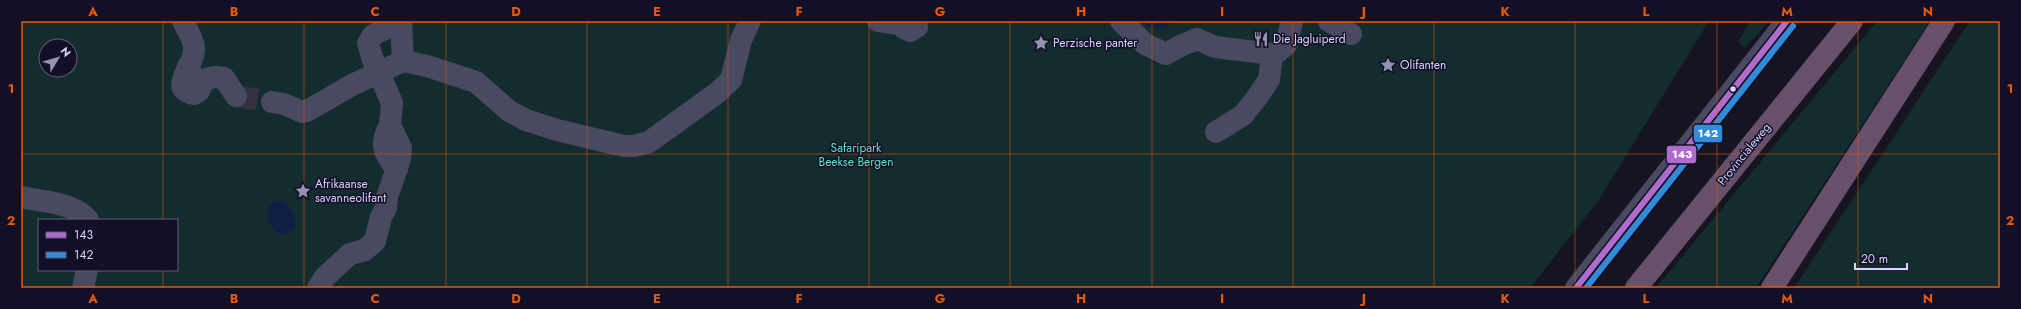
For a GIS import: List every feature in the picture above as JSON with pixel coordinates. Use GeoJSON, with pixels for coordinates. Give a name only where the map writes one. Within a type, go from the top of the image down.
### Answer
{"type":"FeatureCollection","features":[{"type":"Feature","properties":{"kind":"highway","name":"Provincialeweg"},"geometry":{"type":"LineString","coordinates":[[1636,288],[1852,21]]}},
{"type":"Feature","properties":{"kind":"highway"},"geometry":{"type":"LineString","coordinates":[[1772,288],[1944,21]]}},
{"type":"Feature","properties":{"kind":"street"},"geometry":{"type":"LineString","coordinates":[[183,21],[196,49],[193,60],[196,74],[224,78],[236,96]]}},
{"type":"Feature","properties":{"kind":"street"},"geometry":{"type":"LineString","coordinates":[[318,288],[325,277],[350,254],[365,250],[375,240],[397,169],[401,148],[390,125],[392,103],[368,43],[373,35],[400,21],[403,61]]}},
{"type":"Feature","properties":{"kind":"street"},"geometry":{"type":"LineString","coordinates":[[272,102],[284,104],[302,112],[307,111],[350,86],[403,61],[428,66],[469,79],[485,88],[516,116],[557,130],[606,140],[624,146],[641,145],[649,142],[717,93],[731,80],[741,40],[750,21]]}},
{"type":"Feature","properties":{"kind":"street"},"geometry":{"type":"LineString","coordinates":[[878,21],[914,22]]}},
{"type":"Feature","properties":{"kind":"street"},"geometry":{"type":"LineString","coordinates":[[1121,21],[1145,44],[1166,54],[1180,46],[1198,39],[1215,46],[1276,54],[1286,45],[1291,21]]}},
{"type":"Feature","properties":{"kind":"street"},"geometry":{"type":"LineString","coordinates":[[1329,21],[1351,34]]}},
{"type":"Feature","properties":{"kind":"street"},"geometry":{"type":"LineString","coordinates":[[1576,288],[1787,21]]}},
{"type":"Feature","properties":{"kind":"street"},"geometry":{"type":"LineString","coordinates":[[1216,132],[1243,115],[1265,87],[1269,80],[1272,54]]}},
{"type":"Feature","properties":{"kind":"street"},"geometry":{"type":"LineString","coordinates":[[21,197],[73,208],[82,213],[87,219]]}},
{"type":"Feature","properties":{"kind":"street"},"geometry":{"type":"LineString","coordinates":[[83,288],[87,271]]}},
{"type":"Feature","properties":{"kind":"green space","name":"Safaripark Beekse Bergen"},"geometry":{"type":"Polygon","coordinates":[[[21,21],[1709,21],[1598,201],[1530,288],[21,288],[21,21]]]}},
{"type":"Feature","properties":{"kind":"green space"},"geometry":{"type":"Polygon","coordinates":[[[1750,21],[1769,21],[1745,48],[1738,42],[1750,21]]]}},
{"type":"Feature","properties":{"kind":"green space"},"geometry":{"type":"Polygon","coordinates":[[[1877,21],[1930,21],[1756,288],[1656,288],[1877,21]]]}},
{"type":"Feature","properties":{"kind":"green space"},"geometry":{"type":"Polygon","coordinates":[[[1970,21],[2000,21],[2000,288],[1794,288],[1970,21]]]}},
{"type":"Feature","properties":{"kind":"water"},"geometry":{"type":"Polygon","coordinates":[[[1140,21],[1176,21],[1162,28],[1153,28],[1140,21]]]}},
{"type":"Feature","properties":{"kind":"water"},"geometry":{"type":"Polygon","coordinates":[[[275,201],[284,201],[294,214],[294,230],[281,235],[270,225],[268,218],[269,204],[275,201]]]}},
{"type":"Feature","properties":{"kind":"tunnel"},"geometry":{"type":"LineString","coordinates":[[236,96],[272,102]]}},
{"type":"Feature","properties":{"kind":"transit line","name":"143"},"geometry":{"type":"LineString","coordinates":[[1576,288],[1787,21]]}},
{"type":"Feature","properties":{"kind":"transit line","name":"142"},"geometry":{"type":"LineString","coordinates":[[1586,288],[1793,26]]}},
{"type":"Feature","properties":{"kind":"place","name":"Die Jagluiperd"},"geometry":{"type":"Point","coordinates":[1261,39]}},
{"type":"Feature","properties":{"kind":"place","name":"Perzische panter"},"geometry":{"type":"Point","coordinates":[1041,43]}},
{"type":"Feature","properties":{"kind":"place","name":"Olifanten"},"geometry":{"type":"Point","coordinates":[1388,65]}},
{"type":"Feature","properties":{"kind":"place","name":"Afrikaanse savanneolifant"},"geometry":{"type":"Point","coordinates":[303,191]}}]}
